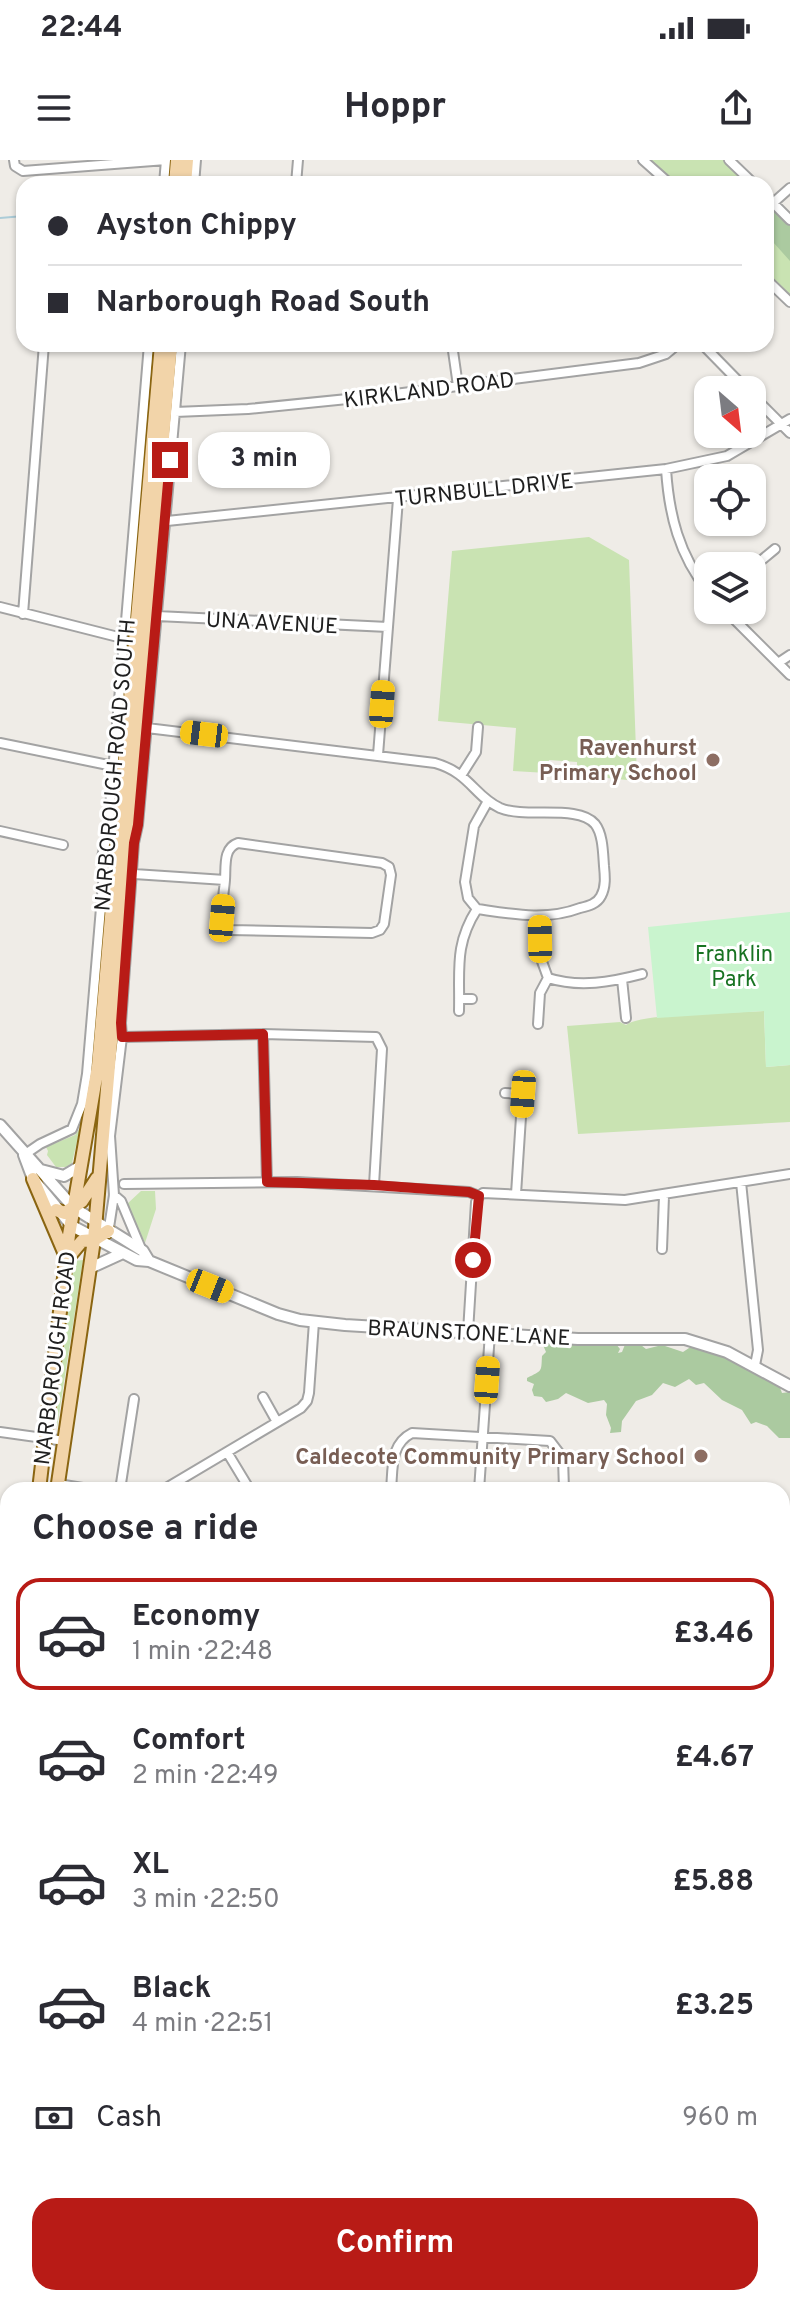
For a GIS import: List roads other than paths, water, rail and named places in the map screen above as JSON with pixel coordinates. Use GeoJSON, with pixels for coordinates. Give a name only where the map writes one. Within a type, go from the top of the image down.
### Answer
{"type":"FeatureCollection","features":[{"type":"Feature","properties":{"kind":"main road","name":"NARBOROUGH ROAD SOUTH"},"geometry":{"type":"LineString","coordinates":[[72,1226],[79,1167],[98,1066],[160,352]]}},
{"type":"Feature","properties":{"kind":"main road","name":"NARBOROUGH ROAD SOUTH"},"geometry":{"type":"LineString","coordinates":[[103,1238],[96,1222],[97,1178],[170,352]]}},
{"type":"Feature","properties":{"kind":"main road"},"geometry":{"type":"LineString","coordinates":[[36,1174],[67,1259]]}},
{"type":"Feature","properties":{"kind":"main road"},"geometry":{"type":"LineString","coordinates":[[56,1210],[65,1213],[74,1208],[97,1178]]}},
{"type":"Feature","properties":{"kind":"main road","name":"NARBOROUGH ROAD"},"geometry":{"type":"LineString","coordinates":[[40,1482],[72,1226]]}},
{"type":"Feature","properties":{"kind":"main road"},"geometry":{"type":"LineString","coordinates":[[67,1259],[82,1241],[103,1238]]}},
{"type":"Feature","properties":{"kind":"main road","name":"NARBOROUGH ROAD"},"geometry":{"type":"LineString","coordinates":[[59,1482],[90,1268],[103,1238]]}},
{"type":"Feature","properties":{"kind":"street"},"geometry":{"type":"LineString","coordinates":[[14,160],[15,166],[23,171],[91,163],[166,160]]}},
{"type":"Feature","properties":{"kind":"street"},"geometry":{"type":"LineString","coordinates":[[643,160],[659,176]]}},
{"type":"Feature","properties":{"kind":"street"},"geometry":{"type":"LineString","coordinates":[[729,160],[746,176]]}},
{"type":"Feature","properties":{"kind":"street"},"geometry":{"type":"LineString","coordinates":[[774,202],[790,188]]}},
{"type":"Feature","properties":{"kind":"street"},"geometry":{"type":"LineString","coordinates":[[774,204],[790,220]]}},
{"type":"Feature","properties":{"kind":"street"},"geometry":{"type":"LineString","coordinates":[[774,287],[790,302]]}},
{"type":"Feature","properties":{"kind":"street"},"geometry":{"type":"LineString","coordinates":[[23,614],[43,352]]}},
{"type":"Feature","properties":{"kind":"street","name":"NARBOROUGH ROAD SOUTH"},"geometry":{"type":"LineString","coordinates":[[24,1155],[72,1129],[82,1104],[148,352]]}},
{"type":"Feature","properties":{"kind":"street","name":"NARBOROUGH ROAD SOUTH"},"geometry":{"type":"LineString","coordinates":[[103,1238],[114,1195],[110,1154],[122,1037],[134,843],[167,521],[180,352]]}},
{"type":"Feature","properties":{"kind":"street"},"geometry":{"type":"LineString","coordinates":[[453,352],[458,386]]}},
{"type":"Feature","properties":{"kind":"street","name":"KIRKLAND ROAD"},"geometry":{"type":"LineString","coordinates":[[175,412],[248,409],[458,386],[639,363],[668,352]]}},
{"type":"Feature","properties":{"kind":"street"},"geometry":{"type":"LineString","coordinates":[[710,352],[733,376]]}},
{"type":"Feature","properties":{"kind":"street"},"geometry":{"type":"LineString","coordinates":[[766,406],[786,422],[790,433]]}},
{"type":"Feature","properties":{"kind":"street","name":"TURNBULL DRIVE"},"geometry":{"type":"LineString","coordinates":[[167,521],[666,469],[727,456],[786,422]]}},
{"type":"Feature","properties":{"kind":"street"},"geometry":{"type":"LineString","coordinates":[[666,469],[672,519],[682,551],[694,574]]}},
{"type":"Feature","properties":{"kind":"street"},"geometry":{"type":"LineString","coordinates":[[378,755],[398,499]]}},
{"type":"Feature","properties":{"kind":"street"},"geometry":{"type":"LineString","coordinates":[[766,556],[775,549]]}},
{"type":"Feature","properties":{"kind":"street"},"geometry":{"type":"LineString","coordinates":[[0,607],[122,638]]}},
{"type":"Feature","properties":{"kind":"street","name":"UNA AVENUE"},"geometry":{"type":"LineString","coordinates":[[157,616],[388,627]]}},
{"type":"Feature","properties":{"kind":"street"},"geometry":{"type":"LineString","coordinates":[[739,624],[790,675]]}},
{"type":"Feature","properties":{"kind":"street"},"geometry":{"type":"LineString","coordinates":[[778,663],[790,655]]}},
{"type":"Feature","properties":{"kind":"street"},"geometry":{"type":"LineString","coordinates":[[462,774],[476,752],[478,727]]}},
{"type":"Feature","properties":{"kind":"street"},"geometry":{"type":"LineString","coordinates":[[147,728],[435,763],[462,774],[488,801],[508,811],[582,815],[599,831],[605,881],[601,895],[593,904],[540,917],[477,909],[468,898],[465,882],[474,826],[488,801]]}},
{"type":"Feature","properties":{"kind":"street"},"geometry":{"type":"LineString","coordinates":[[0,754],[1,743],[113,766]]}},
{"type":"Feature","properties":{"kind":"street"},"geometry":{"type":"LineString","coordinates":[[0,831],[63,845]]}},
{"type":"Feature","properties":{"kind":"street"},"geometry":{"type":"LineString","coordinates":[[238,843],[382,863],[389,867],[391,875],[384,924],[376,933],[229,930],[222,918],[225,880],[227,853],[238,843]]}},
{"type":"Feature","properties":{"kind":"street"},"geometry":{"type":"LineString","coordinates":[[134,874],[225,880]]}},
{"type":"Feature","properties":{"kind":"street"},"geometry":{"type":"LineString","coordinates":[[459,1011],[460,946],[465,928],[477,909]]}},
{"type":"Feature","properties":{"kind":"street"},"geometry":{"type":"LineString","coordinates":[[538,1024],[540,993],[548,978],[540,956],[540,917]]}},
{"type":"Feature","properties":{"kind":"street"},"geometry":{"type":"LineString","coordinates":[[548,978],[582,984],[642,974]]}},
{"type":"Feature","properties":{"kind":"street"},"geometry":{"type":"LineString","coordinates":[[622,979],[626,1018]]}},
{"type":"Feature","properties":{"kind":"street"},"geometry":{"type":"LineString","coordinates":[[459,999],[472,999]]}},
{"type":"Feature","properties":{"kind":"street"},"geometry":{"type":"LineString","coordinates":[[539,1013],[550,1014]]}},
{"type":"Feature","properties":{"kind":"street"},"geometry":{"type":"LineString","coordinates":[[122,1037],[263,1034],[372,1036],[379,1040],[382,1049],[374,1185]]}},
{"type":"Feature","properties":{"kind":"street"},"geometry":{"type":"LineString","coordinates":[[263,1034],[267,1182]]}},
{"type":"Feature","properties":{"kind":"street"},"geometry":{"type":"LineString","coordinates":[[505,1093],[523,1090],[516,1194]]}},
{"type":"Feature","properties":{"kind":"street","name":"NARBOROUGH ROAD SOUTH"},"geometry":{"type":"LineString","coordinates":[[103,1128],[114,1104]]}},
{"type":"Feature","properties":{"kind":"street"},"geometry":{"type":"LineString","coordinates":[[0,1125],[24,1155],[56,1210],[72,1226],[103,1238]]}},
{"type":"Feature","properties":{"kind":"street"},"geometry":{"type":"LineString","coordinates":[[36,1174],[64,1176],[79,1167]]}},
{"type":"Feature","properties":{"kind":"street"},"geometry":{"type":"LineString","coordinates":[[36,1174],[74,1208],[96,1222]]}},
{"type":"Feature","properties":{"kind":"street"},"geometry":{"type":"LineString","coordinates":[[468,1332],[476,1202],[483,1193],[625,1200],[790,1174]]}},
{"type":"Feature","properties":{"kind":"street"},"geometry":{"type":"LineString","coordinates":[[124,1184],[267,1182],[374,1185],[469,1192],[479,1196]]}},
{"type":"Feature","properties":{"kind":"street"},"geometry":{"type":"LineString","coordinates":[[741,1182],[758,1350],[755,1365]]}},
{"type":"Feature","properties":{"kind":"street","name":"NARBOROUGH ROAD SOUTH"},"geometry":{"type":"LineString","coordinates":[[114,1195],[121,1201],[146,1256]]}},
{"type":"Feature","properties":{"kind":"street"},"geometry":{"type":"LineString","coordinates":[[662,1249],[664,1196]]}},
{"type":"Feature","properties":{"kind":"street","name":"BRAUNSTONE LANE"},"geometry":{"type":"LineString","coordinates":[[103,1238],[278,1314],[314,1322],[578,1339],[685,1339],[717,1348],[755,1365],[790,1386]]}},
{"type":"Feature","properties":{"kind":"street","name":"BRAUNSTONE LANE"},"geometry":{"type":"LineString","coordinates":[[103,1238],[137,1260],[146,1256]]}},
{"type":"Feature","properties":{"kind":"street"},"geometry":{"type":"LineString","coordinates":[[90,1268],[123,1253]]}},
{"type":"Feature","properties":{"kind":"street"},"geometry":{"type":"LineString","coordinates":[[176,1482],[301,1408],[307,1401],[314,1322]]}},
{"type":"Feature","properties":{"kind":"street"},"geometry":{"type":"LineString","coordinates":[[480,1482],[490,1333]]}},
{"type":"Feature","properties":{"kind":"street"},"geometry":{"type":"LineString","coordinates":[[263,1397],[277,1422]]}},
{"type":"Feature","properties":{"kind":"street"},"geometry":{"type":"LineString","coordinates":[[121,1482],[134,1399]]}},
{"type":"Feature","properties":{"kind":"street"},"geometry":{"type":"LineString","coordinates":[[0,1432],[65,1441]]}},
{"type":"Feature","properties":{"kind":"street"},"geometry":{"type":"LineString","coordinates":[[392,1482],[397,1445],[412,1433],[550,1441],[563,1458],[564,1482]]}},
{"type":"Feature","properties":{"kind":"street"},"geometry":{"type":"LineString","coordinates":[[227,1452],[245,1482]]}},
{"type":"Feature","properties":{"kind":"street"},"geometry":{"type":"LineString","coordinates":[[524,2306],[555,2306]]}},
{"type":"Feature","properties":{"kind":"waterway"},"geometry":{"type":"LineString","coordinates":[[0,218],[16,217]]}},
{"type":"Feature","properties":{"kind":"place","name":"Ravenhurst Primary School"},"geometry":{"type":"Point","coordinates":[713,760]}},
{"type":"Feature","properties":{"kind":"place","name":"Caldecote Community Primary School"},"geometry":{"type":"Point","coordinates":[701,1456]}},
{"type":"Feature","properties":{"kind":"park label","name":"Franklin Park"},"geometry":{"type":"Point","coordinates":[734,966]}}]}
